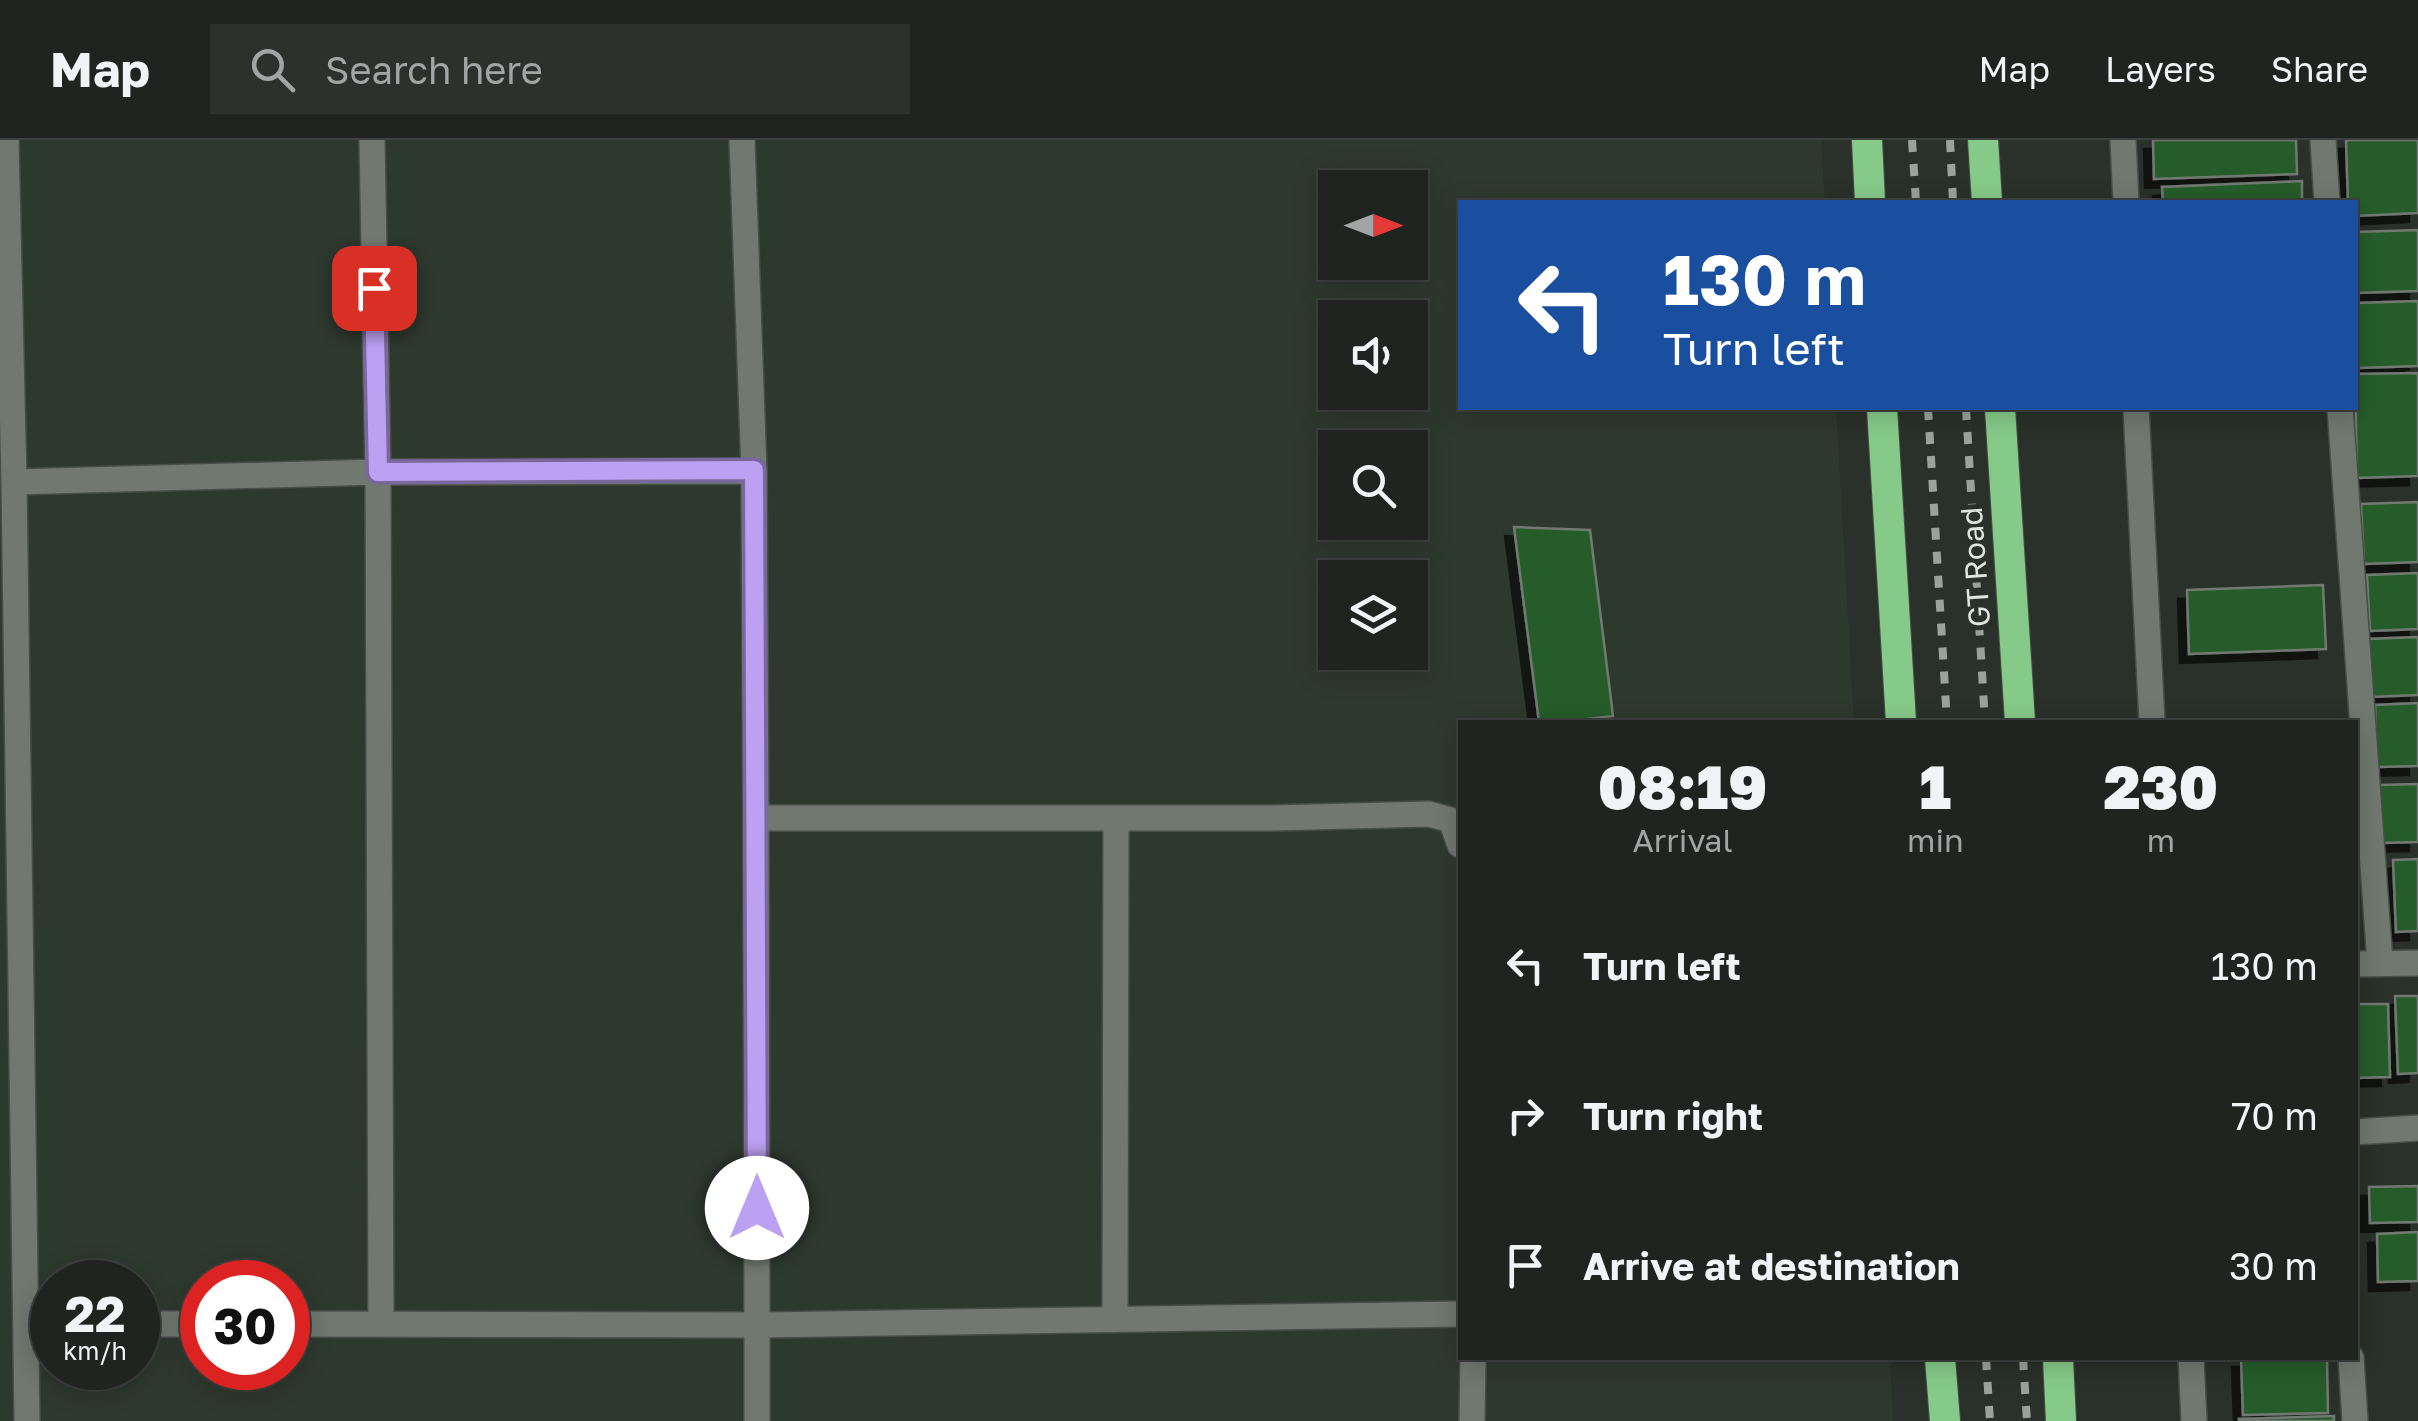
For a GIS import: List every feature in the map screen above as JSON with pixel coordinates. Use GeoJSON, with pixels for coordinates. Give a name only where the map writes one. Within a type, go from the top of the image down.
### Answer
{"type":"FeatureCollection","features":[{"type":"Feature","properties":{"kind":"highway"},"geometry":{"type":"LineString","coordinates":[[1867,140],[1870,200]]}},
{"type":"Feature","properties":{"kind":"highway"},"geometry":{"type":"LineString","coordinates":[[1983,140],[1987,200]]}},
{"type":"Feature","properties":{"kind":"highway"},"geometry":{"type":"LineString","coordinates":[[1882,410],[1901,720]]}},
{"type":"Feature","properties":{"kind":"highway","name":"GT Road"},"geometry":{"type":"LineString","coordinates":[[2000,410],[2020,720]]}},
{"type":"Feature","properties":{"kind":"highway"},"geometry":{"type":"LineString","coordinates":[[1940,1360],[1945,1421]]}},
{"type":"Feature","properties":{"kind":"highway"},"geometry":{"type":"LineString","coordinates":[[2058,1360],[2061,1421]]}},
{"type":"Feature","properties":{"kind":"street"},"geometry":{"type":"LineString","coordinates":[[6,140],[28,1421]]}},
{"type":"Feature","properties":{"kind":"street"},"geometry":{"type":"LineString","coordinates":[[372,140],[378,472],[381,1324]]}},
{"type":"Feature","properties":{"kind":"street"},"geometry":{"type":"LineString","coordinates":[[742,140],[754,470],[757,1421]]}},
{"type":"Feature","properties":{"kind":"street"},"geometry":{"type":"LineString","coordinates":[[2123,140],[2126,200]]}},
{"type":"Feature","properties":{"kind":"street"},"geometry":{"type":"LineString","coordinates":[[2322,140],[2326,200]]}},
{"type":"Feature","properties":{"kind":"street"},"geometry":{"type":"LineString","coordinates":[[2136,410],[2152,720]]}},
{"type":"Feature","properties":{"kind":"street"},"geometry":{"type":"LineString","coordinates":[[2340,410],[2355,720]]}},
{"type":"Feature","properties":{"kind":"street"},"geometry":{"type":"LineString","coordinates":[[14,482],[378,472],[754,470]]}},
{"type":"Feature","properties":{"kind":"street"},"geometry":{"type":"LineString","coordinates":[[2358,779],[2367,964],[2418,963]]}},
{"type":"Feature","properties":{"kind":"street"},"geometry":{"type":"LineString","coordinates":[[756,818],[1272,818],[1429,814],[1451,820],[1458,839]]}},
{"type":"Feature","properties":{"kind":"street"},"geometry":{"type":"LineString","coordinates":[[1114,1319],[1116,818]]}},
{"type":"Feature","properties":{"kind":"street"},"geometry":{"type":"LineString","coordinates":[[2358,1132],[2418,1128]]}},
{"type":"Feature","properties":{"kind":"street"},"geometry":{"type":"LineString","coordinates":[[310,1324],[757,1325],[1458,1314]]}},
{"type":"Feature","properties":{"kind":"street"},"geometry":{"type":"LineString","coordinates":[[1472,1421],[1473,1360]]}},
{"type":"Feature","properties":{"kind":"street"},"geometry":{"type":"LineString","coordinates":[[2191,1360],[2194,1421]]}},
{"type":"Feature","properties":{"kind":"street"},"geometry":{"type":"LineString","coordinates":[[2350,1360],[2355,1421]]}},
{"type":"Feature","properties":{"kind":"shaded area"},"geometry":{"type":"Polygon","coordinates":[[[0,140],[1821,140],[1825,200],[1458,200],[1458,410],[1836,410],[1854,720],[1458,720],[1458,1360],[1890,1360],[1893,1421],[0,1421],[0,140]]]}},
{"type":"Feature","properties":{"kind":"building"},"geometry":{"type":"Polygon","coordinates":[[[2153,140],[2296,140],[2297,174],[2154,179],[2153,140]]]}},
{"type":"Feature","properties":{"kind":"building"},"geometry":{"type":"Polygon","coordinates":[[[2346,140],[2418,140],[2418,213],[2358,216],[2358,200],[2348,200],[2346,140]]]}},
{"type":"Feature","properties":{"kind":"building"},"geometry":{"type":"Polygon","coordinates":[[[2302,181],[2302,200],[2163,200],[2162,187],[2302,181]]]}},
{"type":"Feature","properties":{"kind":"building"},"geometry":{"type":"Polygon","coordinates":[[[2418,230],[2418,291],[2358,293],[2358,232],[2418,230]]]}},
{"type":"Feature","properties":{"kind":"building"},"geometry":{"type":"Polygon","coordinates":[[[2418,301],[2418,366],[2359,368],[2358,303],[2418,301]]]}},
{"type":"Feature","properties":{"kind":"building"},"geometry":{"type":"Polygon","coordinates":[[[2418,373],[2418,476],[2357,478],[2358,374],[2418,373]]]}},
{"type":"Feature","properties":{"kind":"building"},"geometry":{"type":"Polygon","coordinates":[[[2418,502],[2418,562],[2364,564],[2361,504],[2418,502]]]}},
{"type":"Feature","properties":{"kind":"building"},"geometry":{"type":"Polygon","coordinates":[[[1514,527],[1590,530],[1613,716],[1539,720],[1514,527]]]}},
{"type":"Feature","properties":{"kind":"building"},"geometry":{"type":"Polygon","coordinates":[[[2418,573],[2418,629],[2370,631],[2367,575],[2418,573]]]}},
{"type":"Feature","properties":{"kind":"building"},"geometry":{"type":"Polygon","coordinates":[[[2323,585],[2326,649],[2189,654],[2187,590],[2323,585]]]}},
{"type":"Feature","properties":{"kind":"building"},"geometry":{"type":"Polygon","coordinates":[[[2418,637],[2418,695],[2370,697],[2367,639],[2418,637]]]}},
{"type":"Feature","properties":{"kind":"building"},"geometry":{"type":"Polygon","coordinates":[[[2418,703],[2418,766],[2377,767],[2375,705],[2418,703]]]}},
{"type":"Feature","properties":{"kind":"building"},"geometry":{"type":"Polygon","coordinates":[[[2418,784],[2418,842],[2381,843],[2378,785],[2418,784]]]}},
{"type":"Feature","properties":{"kind":"building"},"geometry":{"type":"Polygon","coordinates":[[[2418,859],[2418,931],[2396,932],[2393,860],[2418,859]]]}},
{"type":"Feature","properties":{"kind":"building"},"geometry":{"type":"Polygon","coordinates":[[[2395,996],[2418,996],[2418,1073],[2398,1074],[2395,996]]]}},
{"type":"Feature","properties":{"kind":"building"},"geometry":{"type":"Polygon","coordinates":[[[2358,1004],[2388,1004],[2390,1077],[2358,1078],[2358,1004]]]}},
{"type":"Feature","properties":{"kind":"building"},"geometry":{"type":"Polygon","coordinates":[[[2418,1186],[2418,1222],[2370,1223],[2369,1187],[2418,1186]]]}},
{"type":"Feature","properties":{"kind":"building"},"geometry":{"type":"Polygon","coordinates":[[[2418,1232],[2418,1281],[2378,1282],[2377,1234],[2418,1232]]]}},
{"type":"Feature","properties":{"kind":"building"},"geometry":{"type":"Polygon","coordinates":[[[2241,1360],[2327,1360],[2328,1413],[2243,1415],[2241,1360]]]}},
{"type":"Feature","properties":{"kind":"building"},"geometry":{"type":"Polygon","coordinates":[[[2334,1416],[2334,1421],[2239,1421],[2239,1419],[2334,1416]]]}},
{"type":"Feature","properties":{"kind":"railway"},"geometry":{"type":"LineString","coordinates":[[1912,140],[1916,200]]}},
{"type":"Feature","properties":{"kind":"railway"},"geometry":{"type":"LineString","coordinates":[[1950,140],[1953,200]]}},
{"type":"Feature","properties":{"kind":"railway"},"geometry":{"type":"LineString","coordinates":[[1928,410],[1947,720]]}},
{"type":"Feature","properties":{"kind":"railway"},"geometry":{"type":"LineString","coordinates":[[1966,410],[1985,720]]}},
{"type":"Feature","properties":{"kind":"railway"},"geometry":{"type":"LineString","coordinates":[[1986,1360],[1990,1421]]}},
{"type":"Feature","properties":{"kind":"railway"},"geometry":{"type":"LineString","coordinates":[[2023,1360],[2027,1421]]}},
{"type":"Feature","properties":{"kind":"route"},"geometry":{"type":"LineString","coordinates":[[374,288],[378,472],[754,470],[757,1208]]}}]}
